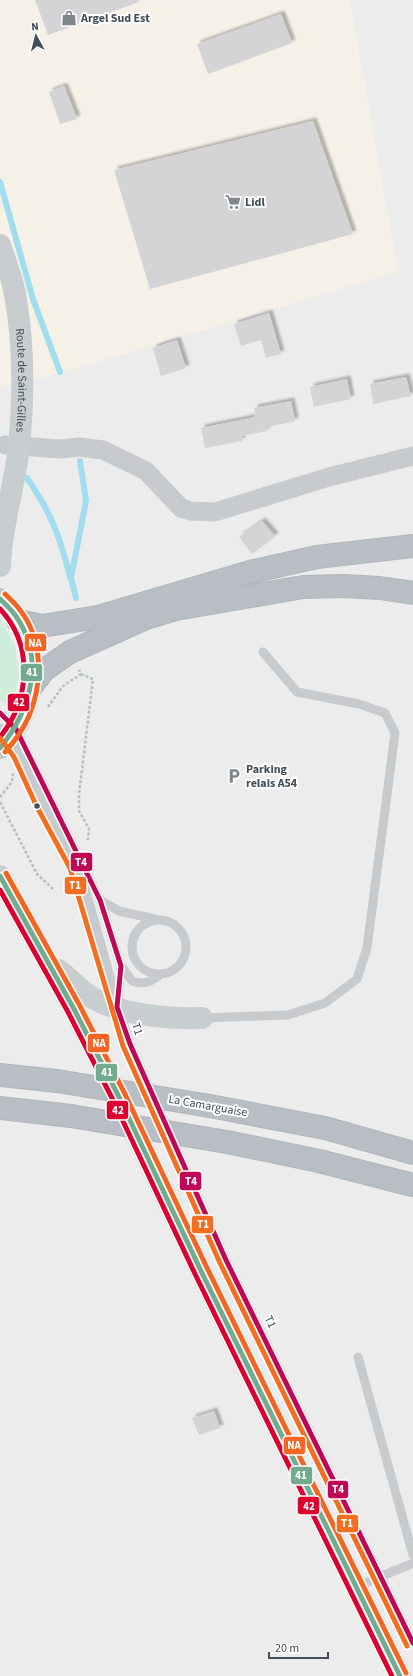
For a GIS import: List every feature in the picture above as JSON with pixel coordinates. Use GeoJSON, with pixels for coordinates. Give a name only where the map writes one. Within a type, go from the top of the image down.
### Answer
{"type":"FeatureCollection","features":[{"type":"Feature","properties":{"kind":"highway"},"geometry":{"type":"LineString","coordinates":[[18,621],[42,626],[98,617],[250,572],[317,557],[413,546]]}},
{"type":"Feature","properties":{"kind":"highway"},"geometry":{"type":"LineString","coordinates":[[31,687],[44,670],[70,652],[146,618],[176,609],[303,587],[358,586],[413,593]]}},
{"type":"Feature","properties":{"kind":"highway","name":"La Camarguaise"},"geometry":{"type":"LineString","coordinates":[[0,1075],[57,1081],[210,1106],[325,1128],[413,1153]]}},
{"type":"Feature","properties":{"kind":"highway"},"geometry":{"type":"LineString","coordinates":[[0,1108],[71,1116],[227,1142],[319,1161],[413,1185]]}},
{"type":"Feature","properties":{"kind":"highway"},"geometry":{"type":"LineString","coordinates":[[325,1128],[413,1145]]}},
{"type":"Feature","properties":{"kind":"main road","name":"Route de Saint-Gilles"},"geometry":{"type":"LineString","coordinates":[[0,245],[14,293],[21,334],[23,377],[12,446],[0,566]]}},
{"type":"Feature","properties":{"kind":"main road","name":"Route de Saint-Gilles"},"geometry":{"type":"LineString","coordinates":[[0,287],[8,340],[8,387],[12,446],[0,470]]}},
{"type":"Feature","properties":{"kind":"main road"},"geometry":{"type":"LineString","coordinates":[[0,597],[18,621],[29,646],[32,666],[31,687],[25,711],[6,735]]}},
{"type":"Feature","properties":{"kind":"main road"},"geometry":{"type":"LineString","coordinates":[[0,876],[119,1097],[202,1272],[400,1676]]}},
{"type":"Feature","properties":{"kind":"main road"},"geometry":{"type":"LineString","coordinates":[[48,963],[71,979],[91,998],[139,1013],[173,1018],[202,1018]]}},
{"type":"Feature","properties":{"kind":"street"},"geometry":{"type":"LineString","coordinates":[[12,446],[60,449],[79,447],[103,450],[146,471],[180,508],[190,511],[215,512],[328,476],[413,456]]}},
{"type":"Feature","properties":{"kind":"lane"},"geometry":{"type":"LineString","coordinates":[[202,1018],[288,1015],[325,1003],[357,979],[367,948],[395,733],[385,713],[359,704],[297,692],[263,652]]}},
{"type":"Feature","properties":{"kind":"lane","name":"T1"},"geometry":{"type":"LineString","coordinates":[[0,713],[6,735],[100,900],[121,966],[117,1007]]}},
{"type":"Feature","properties":{"kind":"lane","name":"T1"},"geometry":{"type":"LineString","coordinates":[[6,735],[18,750],[45,807],[80,872],[117,1007],[130,1044],[226,1260],[413,1643]]}},
{"type":"Feature","properties":{"kind":"lane"},"geometry":{"type":"LineString","coordinates":[[80,872],[121,966],[132,982],[141,984],[150,982],[181,963],[186,950],[186,942],[183,933],[177,926],[169,921],[140,917],[119,911],[100,900]]}},
{"type":"Feature","properties":{"kind":"lane"},"geometry":{"type":"LineString","coordinates":[[160,920],[143,924],[133,938],[132,948],[136,960],[144,970],[161,974]]}},
{"type":"Feature","properties":{"kind":"lane"},"geometry":{"type":"LineString","coordinates":[[358,1357],[413,1552]]}},
{"type":"Feature","properties":{"kind":"lane"},"geometry":{"type":"LineString","coordinates":[[356,1587],[413,1563]]}},
{"type":"Feature","properties":{"kind":"path"},"geometry":{"type":"LineString","coordinates":[[76,664],[81,674],[93,679],[79,794],[79,811],[89,829],[88,840]]}},
{"type":"Feature","properties":{"kind":"path"},"geometry":{"type":"LineString","coordinates":[[44,713],[63,686],[81,674]]}},
{"type":"Feature","properties":{"kind":"path"},"geometry":{"type":"LineString","coordinates":[[0,797],[12,782],[13,769]]}},
{"type":"Feature","properties":{"kind":"path"},"geometry":{"type":"LineString","coordinates":[[0,802],[37,874],[54,890]]}},
{"type":"Feature","properties":{"kind":"shaded area"},"geometry":{"type":"Polygon","coordinates":[[[0,0],[350,0],[398,272],[68,371],[0,388],[0,0]]]}},
{"type":"Feature","properties":{"kind":"green space"},"geometry":{"type":"Polygon","coordinates":[[[0,618],[15,646],[19,677],[12,708],[0,700],[0,618]]]}},
{"type":"Feature","properties":{"kind":"building","name":"Argel Sud Est"},"geometry":{"type":"Polygon","coordinates":[[[35,0],[138,0],[139,2],[48,35],[35,0]]]}},
{"type":"Feature","properties":{"kind":"building"},"geometry":{"type":"Polygon","coordinates":[[[281,14],[292,43],[208,74],[197,44],[281,14]]]}},
{"type":"Feature","properties":{"kind":"building"},"geometry":{"type":"Polygon","coordinates":[[[64,86],[77,119],[60,124],[49,92],[64,86]]]}},
{"type":"Feature","properties":{"kind":"building","name":"Lidl"},"geometry":{"type":"Polygon","coordinates":[[[313,121],[353,234],[150,289],[114,170],[313,121]]]}},
{"type":"Feature","properties":{"kind":"building"},"geometry":{"type":"Polygon","coordinates":[[[269,313],[281,354],[266,358],[261,340],[241,346],[234,324],[269,313]]]}},
{"type":"Feature","properties":{"kind":"building"},"geometry":{"type":"Polygon","coordinates":[[[177,340],[186,368],[161,376],[153,348],[177,340]]]}},
{"type":"Feature","properties":{"kind":"building"},"geometry":{"type":"Polygon","coordinates":[[[406,377],[411,396],[373,404],[370,384],[406,377]]]}},
{"type":"Feature","properties":{"kind":"building"},"geometry":{"type":"Polygon","coordinates":[[[347,379],[351,399],[314,407],[310,387],[347,379]]]}},
{"type":"Feature","properties":{"kind":"building"},"geometry":{"type":"Polygon","coordinates":[[[291,401],[295,421],[267,427],[267,431],[241,436],[242,441],[205,448],[201,428],[255,417],[254,408],[291,401]]]}},
{"type":"Feature","properties":{"kind":"building"},"geometry":{"type":"Polygon","coordinates":[[[262,521],[275,536],[252,554],[239,537],[262,521]]]}},
{"type":"Feature","properties":{"kind":"building"},"geometry":{"type":"Polygon","coordinates":[[[214,1411],[220,1428],[199,1435],[192,1418],[214,1411]]]}},
{"type":"Feature","properties":{"kind":"waterway"},"geometry":{"type":"LineString","coordinates":[[0,182],[33,299],[60,372]]}},
{"type":"Feature","properties":{"kind":"waterway"},"geometry":{"type":"LineString","coordinates":[[76,598],[71,578],[86,501],[80,461]]}},
{"type":"Feature","properties":{"kind":"waterway"},"geometry":{"type":"LineString","coordinates":[[27,478],[54,525],[70,577]]}},
{"type":"Feature","properties":{"kind":"transit line","name":"NA"},"geometry":{"type":"LineString","coordinates":[[5,594],[17,606],[28,622],[37,648],[38,662],[37,690],[34,703],[24,726],[5,752]]}},
{"type":"Feature","properties":{"kind":"transit line","name":"41"},"geometry":{"type":"LineString","coordinates":[[0,599],[10,609],[25,632],[30,649],[32,666],[31,683],[27,701],[11,733],[0,748]]}},
{"type":"Feature","properties":{"kind":"transit line","name":"42"},"geometry":{"type":"LineString","coordinates":[[0,609],[11,623],[19,639],[23,656],[24,673],[22,690],[17,706],[10,722],[0,737]]}},
{"type":"Feature","properties":{"kind":"transit line","name":"T4"},"geometry":{"type":"LineString","coordinates":[[0,713],[16,729],[100,900],[121,966],[117,1007],[130,1044],[226,1260],[413,1643]]}},
{"type":"Feature","properties":{"kind":"transit line","name":"T1"},"geometry":{"type":"LineString","coordinates":[[0,738],[14,757],[37,807],[70,868],[123,1046],[220,1263],[407,1646]]}},
{"type":"Feature","properties":{"kind":"transit line","name":"NA"},"geometry":{"type":"LineString","coordinates":[[6,873],[80,1006],[125,1094],[208,1270],[406,1673]]}},
{"type":"Feature","properties":{"kind":"transit line","name":"41"},"geometry":{"type":"LineString","coordinates":[[0,876],[74,1009],[119,1097],[202,1273],[400,1676]]}},
{"type":"Feature","properties":{"kind":"transit line","name":"42"},"geometry":{"type":"LineString","coordinates":[[0,890],[68,1012],[113,1100],[196,1276],[392,1676]]}},
{"type":"Feature","properties":{"kind":"place","name":"Argel Sud Est"},"geometry":{"type":"Point","coordinates":[69,18]}},
{"type":"Feature","properties":{"kind":"place","name":"Lidl"},"geometry":{"type":"Point","coordinates":[233,202]}},
{"type":"Feature","properties":{"kind":"place","name":"Parking relais A54"},"geometry":{"type":"Point","coordinates":[234,776]}}]}
